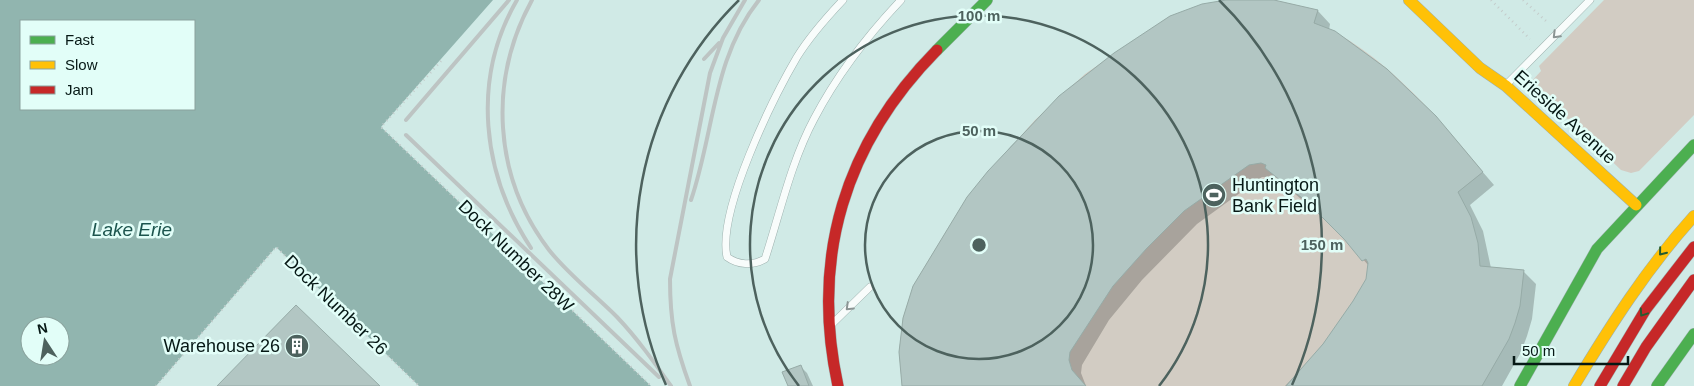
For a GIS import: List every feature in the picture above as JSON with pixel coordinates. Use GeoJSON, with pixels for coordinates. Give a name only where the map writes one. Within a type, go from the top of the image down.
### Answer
{"type":"FeatureCollection","features":[{"type":"Feature","properties":{"kind":"main road"},"geometry":{"type":"LineString","coordinates":[[838,386],[831,352],[829,326],[830,273],[836,230],[852,177],[878,122],[909,81],[987,0]]}},
{"type":"Feature","properties":{"kind":"main road","name":"Erieside Avenue"},"geometry":{"type":"LineString","coordinates":[[1409,0],[1480,68],[1506,86],[1636,204]]}},
{"type":"Feature","properties":{"kind":"main road"},"geometry":{"type":"LineString","coordinates":[[1520,386],[1598,249],[1636,204],[1694,145]]}},
{"type":"Feature","properties":{"kind":"main road"},"geometry":{"type":"LineString","coordinates":[[1574,386],[1606,330],[1640,281],[1675,236],[1694,216]]}},
{"type":"Feature","properties":{"kind":"main road"},"geometry":{"type":"LineString","coordinates":[[1601,384],[1646,309],[1694,247]]}},
{"type":"Feature","properties":{"kind":"main road"},"geometry":{"type":"LineString","coordinates":[[1623,386],[1646,347],[1694,280]]}},
{"type":"Feature","properties":{"kind":"main road"},"geometry":{"type":"LineString","coordinates":[[1657,386],[1679,358],[1694,334]]}},
{"type":"Feature","properties":{"kind":"lane"},"geometry":{"type":"LineString","coordinates":[[843,0],[822,23],[798,56],[752,149],[730,211],[724,246],[727,257],[735,263],[757,264],[765,259],[796,162],[813,121],[838,76],[878,25],[901,0]]}},
{"type":"Feature","properties":{"kind":"lane"},"geometry":{"type":"LineString","coordinates":[[1506,86],[1590,0]]}},
{"type":"Feature","properties":{"kind":"lane"},"geometry":{"type":"LineString","coordinates":[[829,326],[870,287]]}},
{"type":"Feature","properties":{"kind":"path"},"geometry":{"type":"LineString","coordinates":[[1491,0],[1530,40]]}},
{"type":"Feature","properties":{"kind":"path"},"geometry":{"type":"LineString","coordinates":[[1523,0],[1547,22]]}},
{"type":"Feature","properties":{"kind":"path","name":"Dock Number 28W"},"geometry":{"type":"LineString","coordinates":[[440,61],[381,127],[651,386]]}},
{"type":"Feature","properties":{"kind":"path","name":"Dock Number 26"},"geometry":{"type":"LineString","coordinates":[[156,386],[276,247],[419,386]]}},
{"type":"Feature","properties":{"kind":"shaded area","name":"Huntington Bank Field"},"geometry":{"type":"Polygon","coordinates":[[[1274,0],[1318,10],[1314,23],[1338,34],[1362,49],[1385,67],[1428,108],[1483,172],[1458,192],[1480,266],[1524,270],[1519,302],[1510,331],[1498,358],[1482,386],[902,386],[899,352],[903,318],[913,286],[967,197],[1035,120],[1085,74],[1170,16],[1274,0]]]}},
{"type":"Feature","properties":{"kind":"shaded area"},"geometry":{"type":"Polygon","coordinates":[[[1604,0],[1694,0],[1694,115],[1639,171],[1631,173],[1621,170],[1530,83],[1541,71],[1539,66],[1604,0]]]}},
{"type":"Feature","properties":{"kind":"water","name":"Lake Erie"},"geometry":{"type":"Polygon","coordinates":[[[0,0],[493,0],[381,127],[651,386],[419,386],[276,247],[156,386],[0,386],[0,0]]]}},
{"type":"Feature","properties":{"kind":"building","name":"Huntington Bank Field"},"geometry":{"type":"Polygon","coordinates":[[[1226,0],[1274,0],[1318,10],[1314,23],[1335,31],[1387,69],[1436,116],[1483,172],[1458,192],[1471,217],[1478,243],[1480,266],[1524,270],[1520,306],[1515,323],[1509,339],[1482,386],[1286,386],[1323,344],[1353,301],[1366,279],[1368,263],[1366,259],[1362,261],[1344,239],[1307,202],[1265,168],[1266,165],[1261,163],[1249,165],[1184,211],[1113,286],[1070,352],[1069,360],[1072,370],[1086,386],[902,386],[899,352],[903,318],[913,286],[967,197],[988,171],[1059,96],[1114,53],[1170,16],[1202,4],[1226,0]]]}},
{"type":"Feature","properties":{"kind":"building","name":"Warehouse 26"},"geometry":{"type":"Polygon","coordinates":[[[296,305],[380,386],[217,386],[296,305]]]}},
{"type":"Feature","properties":{"kind":"building"},"geometry":{"type":"Polygon","coordinates":[[[801,365],[809,386],[788,386],[782,372],[801,365]]]}},
{"type":"Feature","properties":{"kind":"railway"},"geometry":{"type":"LineString","coordinates":[[406,120],[509,0]]}},
{"type":"Feature","properties":{"kind":"railway"},"geometry":{"type":"LineString","coordinates":[[517,0],[502,30],[493,62],[488,94],[488,126],[493,158],[502,189],[514,219],[531,248]]}},
{"type":"Feature","properties":{"kind":"railway"},"geometry":{"type":"LineString","coordinates":[[532,0],[518,31],[508,63],[503,95],[503,128],[507,160],[517,191],[530,222],[549,250],[624,325],[671,386]]}},
{"type":"Feature","properties":{"kind":"railway"},"geometry":{"type":"LineString","coordinates":[[690,386],[674,334],[670,279],[710,73],[723,38],[745,0]]}},
{"type":"Feature","properties":{"kind":"railway"},"geometry":{"type":"LineString","coordinates":[[691,200],[699,175],[723,71],[732,46],[744,22],[759,0]]}},
{"type":"Feature","properties":{"kind":"railway"},"geometry":{"type":"LineString","coordinates":[[704,59],[719,43]]}},
{"type":"Feature","properties":{"kind":"railway"},"geometry":{"type":"LineString","coordinates":[[406,135],[659,377]]}},
{"type":"Feature","properties":{"kind":"traffic: fast"},"geometry":{"type":"LineString","coordinates":[[937,50],[987,0]]}},
{"type":"Feature","properties":{"kind":"traffic: fast"},"geometry":{"type":"LineString","coordinates":[[1520,386],[1597,249],[1694,145]]}},
{"type":"Feature","properties":{"kind":"traffic: fast"},"geometry":{"type":"LineString","coordinates":[[1657,386],[1694,334]]}},
{"type":"Feature","properties":{"kind":"traffic: slow"},"geometry":{"type":"LineString","coordinates":[[1409,0],[1480,68],[1506,86],[1636,205]]}},
{"type":"Feature","properties":{"kind":"traffic: slow"},"geometry":{"type":"LineString","coordinates":[[1574,386],[1630,298],[1660,256],[1694,216]]}},
{"type":"Feature","properties":{"kind":"traffic: jam"},"geometry":{"type":"LineString","coordinates":[[838,386],[830,338],[829,292],[833,248],[842,204],[858,163],[879,124],[905,86],[937,50]]}},
{"type":"Feature","properties":{"kind":"traffic: jam"},"geometry":{"type":"LineString","coordinates":[[1600,386],[1646,309],[1694,247]]}},
{"type":"Feature","properties":{"kind":"traffic: jam"},"geometry":{"type":"LineString","coordinates":[[1623,386],[1646,347],[1694,280]]}},
{"type":"Feature","properties":{"kind":"place","name":"Huntington Bank Field"},"geometry":{"type":"Point","coordinates":[1214,195]}},
{"type":"Feature","properties":{"kind":"place","name":"Warehouse 26"},"geometry":{"type":"Point","coordinates":[297,346]}}]}
